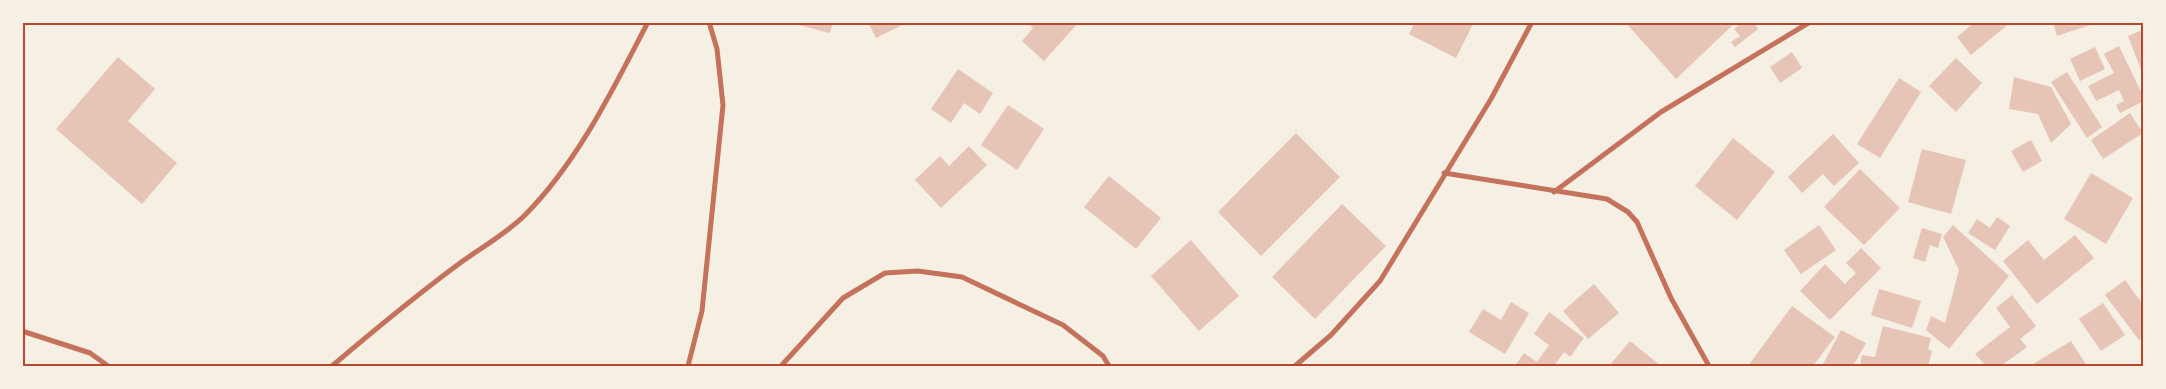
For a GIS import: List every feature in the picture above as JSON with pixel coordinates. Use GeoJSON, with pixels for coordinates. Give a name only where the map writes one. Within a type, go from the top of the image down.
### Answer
{"type":"FeatureCollection","features":[{"type":"Feature","properties":{"kind":"street"},"geometry":{"type":"LineString","coordinates":[[332,366],[391,316],[525,216],[555,183],[578,148],[621,74],[648,22]]}},
{"type":"Feature","properties":{"kind":"street"},"geometry":{"type":"LineString","coordinates":[[688,366],[702,311],[723,105],[717,50],[709,22]]}},
{"type":"Feature","properties":{"kind":"street"},"geometry":{"type":"LineString","coordinates":[[1295,366],[1331,335],[1380,281],[1444,173],[1491,99],[1532,22]]}},
{"type":"Feature","properties":{"kind":"street"},"geometry":{"type":"LineString","coordinates":[[1554,192],[1661,112],[1810,22]]}},
{"type":"Feature","properties":{"kind":"street"},"geometry":{"type":"LineString","coordinates":[[1444,173],[1607,199],[1628,212],[1637,222],[1671,298],[1709,366]]}},
{"type":"Feature","properties":{"kind":"street"},"geometry":{"type":"LineString","coordinates":[[781,366],[843,298],[885,273],[918,271],[962,277],[1063,325],[1103,356],[1109,366]]}},
{"type":"Feature","properties":{"kind":"street"},"geometry":{"type":"LineString","coordinates":[[22,331],[90,353],[108,366]]}},
{"type":"Feature","properties":{"kind":"building"},"geometry":{"type":"Polygon","coordinates":[[[787,22],[833,22],[830,33],[787,22]]]}},
{"type":"Feature","properties":{"kind":"building"},"geometry":{"type":"Polygon","coordinates":[[[868,22],[908,22],[876,38],[868,22]]]}},
{"type":"Feature","properties":{"kind":"building"},"geometry":{"type":"Polygon","coordinates":[[[1027,22],[1079,22],[1044,61],[1022,41],[1033,28],[1027,22]]]}},
{"type":"Feature","properties":{"kind":"building"},"geometry":{"type":"Polygon","coordinates":[[[1415,22],[1474,22],[1456,58],[1409,34],[1415,22]]]}},
{"type":"Feature","properties":{"kind":"building"},"geometry":{"type":"Polygon","coordinates":[[[1625,22],[1736,22],[1676,79],[1625,22]]]}},
{"type":"Feature","properties":{"kind":"building"},"geometry":{"type":"Polygon","coordinates":[[[1742,22],[1754,22],[1758,29],[1735,47],[1731,42],[1740,36],[1734,29],[1742,22]]]}},
{"type":"Feature","properties":{"kind":"building"},"geometry":{"type":"Polygon","coordinates":[[[1975,22],[2011,22],[1971,55],[1957,37],[1975,22]]]}},
{"type":"Feature","properties":{"kind":"building"},"geometry":{"type":"Polygon","coordinates":[[[2053,22],[2096,22],[2096,23],[2057,36],[2053,22]]]}},
{"type":"Feature","properties":{"kind":"building"},"geometry":{"type":"Polygon","coordinates":[[[2144,29],[2144,74],[2143,75],[2128,36],[2144,29]]]}},
{"type":"Feature","properties":{"kind":"building"},"geometry":{"type":"Polygon","coordinates":[[[2119,46],[2144,98],[2144,101],[2120,113],[2116,105],[2124,101],[2119,90],[2096,101],[2088,86],[2114,73],[2104,54],[2119,46]]]}},
{"type":"Feature","properties":{"kind":"building"},"geometry":{"type":"Polygon","coordinates":[[[2095,47],[2105,69],[2080,81],[2070,59],[2095,47]]]}},
{"type":"Feature","properties":{"kind":"building"},"geometry":{"type":"Polygon","coordinates":[[[1792,52],[1802,68],[1780,83],[1770,67],[1792,52]]]}},
{"type":"Feature","properties":{"kind":"building"},"geometry":{"type":"Polygon","coordinates":[[[118,57],[155,89],[128,121],[177,163],[142,204],[56,129],[118,57]]]}},
{"type":"Feature","properties":{"kind":"building"},"geometry":{"type":"Polygon","coordinates":[[[1956,58],[1982,83],[1956,112],[1929,86],[1956,58]]]}},
{"type":"Feature","properties":{"kind":"building"},"geometry":{"type":"Polygon","coordinates":[[[958,69],[993,93],[980,114],[964,103],[951,123],[931,109],[958,69]]]}},
{"type":"Feature","properties":{"kind":"building"},"geometry":{"type":"Polygon","coordinates":[[[2067,72],[2102,127],[2087,138],[2051,82],[2067,72]]]}},
{"type":"Feature","properties":{"kind":"building"},"geometry":{"type":"Polygon","coordinates":[[[2014,77],[2051,87],[2071,124],[2051,143],[2038,114],[2009,109],[2014,77]]]}},
{"type":"Feature","properties":{"kind":"building"},"geometry":{"type":"Polygon","coordinates":[[[1899,78],[1921,92],[1880,158],[1857,144],[1899,78]]]}},
{"type":"Feature","properties":{"kind":"building"},"geometry":{"type":"Polygon","coordinates":[[[1008,105],[1044,129],[1017,170],[981,145],[1008,105]]]}},
{"type":"Feature","properties":{"kind":"building"},"geometry":{"type":"Polygon","coordinates":[[[2130,113],[2143,133],[2103,159],[2091,140],[2130,113]]]}},
{"type":"Feature","properties":{"kind":"building"},"geometry":{"type":"Polygon","coordinates":[[[1296,133],[1340,177],[1261,256],[1218,212],[1296,133]]]}},
{"type":"Feature","properties":{"kind":"building"},"geometry":{"type":"Polygon","coordinates":[[[1833,134],[1859,163],[1834,186],[1823,174],[1802,193],[1788,177],[1833,134]]]}},
{"type":"Feature","properties":{"kind":"building"},"geometry":{"type":"Polygon","coordinates":[[[1733,138],[1775,172],[1737,220],[1695,186],[1733,138]]]}},
{"type":"Feature","properties":{"kind":"building"},"geometry":{"type":"Polygon","coordinates":[[[2031,140],[2042,161],[2023,172],[2011,151],[2031,140]]]}},
{"type":"Feature","properties":{"kind":"building"},"geometry":{"type":"Polygon","coordinates":[[[969,146],[987,165],[941,208],[915,180],[940,156],[949,166],[969,146]]]}},
{"type":"Feature","properties":{"kind":"building"},"geometry":{"type":"Polygon","coordinates":[[[1922,149],[1966,160],[1951,214],[1908,202],[1922,149]]]}},
{"type":"Feature","properties":{"kind":"building"},"geometry":{"type":"Polygon","coordinates":[[[1860,169],[1900,208],[1864,245],[1824,207],[1860,169]]]}},
{"type":"Feature","properties":{"kind":"building"},"geometry":{"type":"Polygon","coordinates":[[[2091,173],[2133,198],[2106,244],[2064,219],[2091,173]]]}},
{"type":"Feature","properties":{"kind":"building"},"geometry":{"type":"Polygon","coordinates":[[[1109,176],[1161,218],[1136,249],[1084,207],[1109,176]]]}},
{"type":"Feature","properties":{"kind":"building"},"geometry":{"type":"Polygon","coordinates":[[[1342,204],[1386,246],[1315,319],[1272,277],[1342,204]]]}},
{"type":"Feature","properties":{"kind":"building"},"geometry":{"type":"Polygon","coordinates":[[[1997,217],[2010,226],[1995,250],[1968,233],[1977,219],[1990,228],[1997,217]]]}},
{"type":"Feature","properties":{"kind":"building"},"geometry":{"type":"Polygon","coordinates":[[[1819,225],[1836,250],[1801,274],[1784,250],[1819,225]]]}},
{"type":"Feature","properties":{"kind":"building"},"geometry":{"type":"Polygon","coordinates":[[[1953,225],[2009,276],[1949,349],[1926,330],[1931,316],[1945,323],[1959,270],[1943,237],[1953,225]]]}},
{"type":"Feature","properties":{"kind":"building"},"geometry":{"type":"Polygon","coordinates":[[[1922,228],[1942,234],[1938,248],[1930,245],[1925,262],[1913,258],[1922,228]]]}},
{"type":"Feature","properties":{"kind":"building"},"geometry":{"type":"Polygon","coordinates":[[[2075,235],[2094,258],[2037,304],[2003,261],[2028,240],[2044,260],[2075,235]]]}},
{"type":"Feature","properties":{"kind":"building"},"geometry":{"type":"Polygon","coordinates":[[[1191,240],[1239,296],[1199,331],[1151,276],[1191,240]]]}},
{"type":"Feature","properties":{"kind":"building"},"geometry":{"type":"Polygon","coordinates":[[[1861,248],[1881,268],[1830,320],[1800,291],[1825,264],[1845,284],[1856,273],[1846,263],[1861,248]]]}},
{"type":"Feature","properties":{"kind":"building"},"geometry":{"type":"Polygon","coordinates":[[[2125,280],[2141,302],[2144,300],[2144,337],[2139,340],[2105,295],[2125,280]]]}},
{"type":"Feature","properties":{"kind":"building"},"geometry":{"type":"Polygon","coordinates":[[[1594,284],[1619,313],[1588,339],[1563,311],[1594,284]]]}},
{"type":"Feature","properties":{"kind":"building"},"geometry":{"type":"Polygon","coordinates":[[[1879,289],[1921,301],[1912,328],[1871,315],[1879,289]]]}},
{"type":"Feature","properties":{"kind":"building"},"geometry":{"type":"Polygon","coordinates":[[[2012,295],[2036,326],[2020,339],[2027,347],[2001,366],[1986,366],[1975,354],[2010,327],[1996,308],[2012,295]]]}},
{"type":"Feature","properties":{"kind":"building"},"geometry":{"type":"Polygon","coordinates":[[[1511,302],[1529,313],[1505,354],[1469,332],[1483,309],[1501,320],[1511,302]]]}},
{"type":"Feature","properties":{"kind":"building"},"geometry":{"type":"Polygon","coordinates":[[[2103,303],[2125,335],[2101,351],[2079,319],[2103,303]]]}},
{"type":"Feature","properties":{"kind":"building"},"geometry":{"type":"Polygon","coordinates":[[[1792,306],[1835,337],[1813,366],[1748,366],[1792,306]]]}},
{"type":"Feature","properties":{"kind":"building"},"geometry":{"type":"Polygon","coordinates":[[[1549,312],[1584,338],[1570,357],[1564,352],[1554,366],[1515,366],[1524,353],[1537,362],[1549,345],[1534,334],[1549,312]]]}},
{"type":"Feature","properties":{"kind":"building"},"geometry":{"type":"Polygon","coordinates":[[[1883,326],[1931,338],[1928,349],[1932,351],[1928,366],[1860,366],[1862,355],[1875,357],[1883,326]]]}},
{"type":"Feature","properties":{"kind":"building"},"geometry":{"type":"Polygon","coordinates":[[[1841,330],[1866,343],[1853,366],[1822,366],[1841,330]]]}},
{"type":"Feature","properties":{"kind":"building"},"geometry":{"type":"Polygon","coordinates":[[[1630,341],[1661,366],[1609,366],[1630,341]]]}},
{"type":"Feature","properties":{"kind":"building"},"geometry":{"type":"Polygon","coordinates":[[[2071,341],[2087,366],[2030,366],[2071,341]]]}}]}
